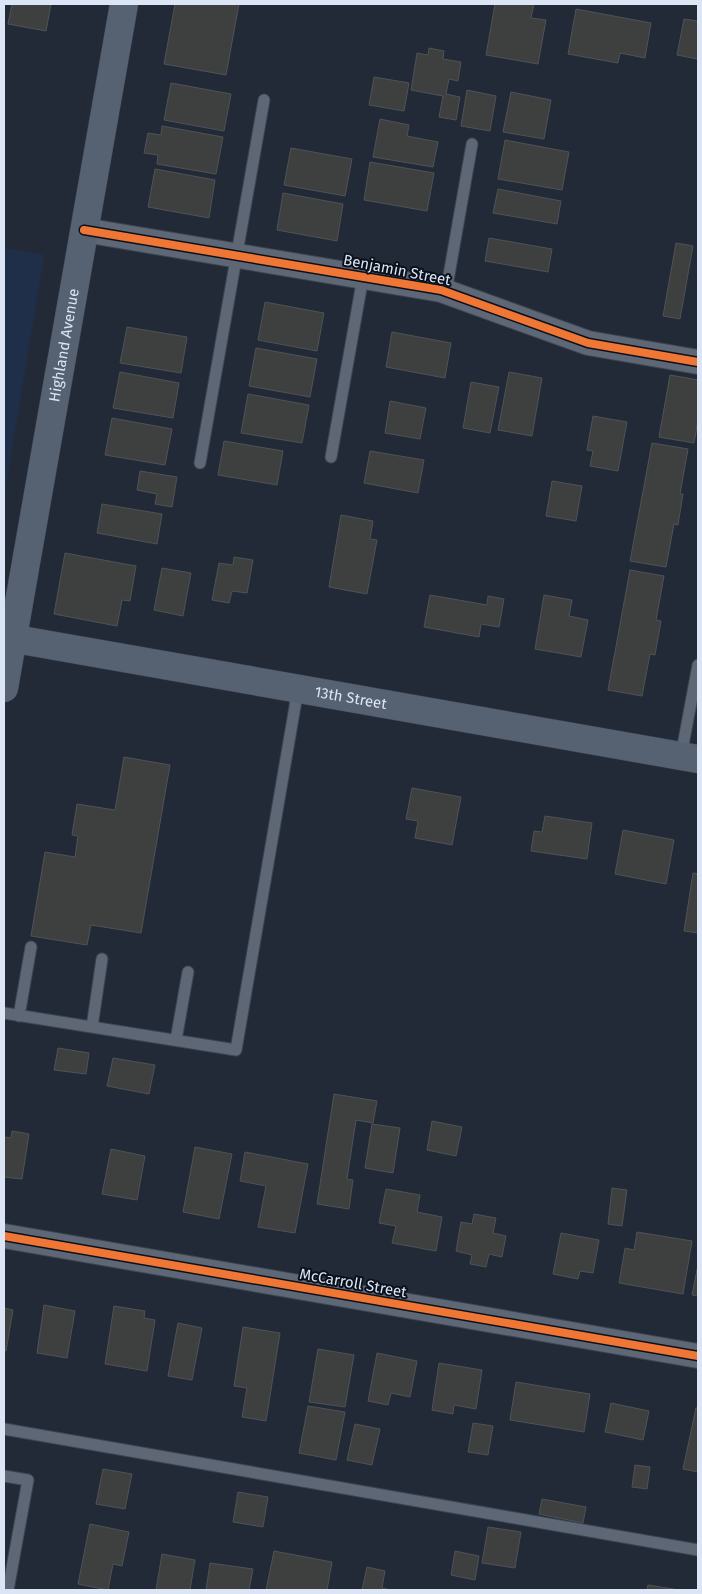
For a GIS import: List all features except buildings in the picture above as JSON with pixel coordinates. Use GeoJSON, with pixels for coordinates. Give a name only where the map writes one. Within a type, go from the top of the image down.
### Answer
{"type":"FeatureCollection","features":[{"type":"Feature","properties":{"kind":"main road","name":"Highland Avenue"},"geometry":{"type":"LineString","coordinates":[[4,688],[8,638],[124,4]]}},
{"type":"Feature","properties":{"kind":"main road","name":"13th Street"},"geometry":{"type":"LineString","coordinates":[[8,638],[690,757]]}},
{"type":"Feature","properties":{"kind":"street","name":"Benjamin Street"},"geometry":{"type":"LineString","coordinates":[[84,230],[446,292],[588,343],[698,362]]}},
{"type":"Feature","properties":{"kind":"street","name":"McCarroll Street"},"geometry":{"type":"LineString","coordinates":[[4,1236],[698,1356]]}},
{"type":"Feature","properties":{"kind":"lane"},"geometry":{"type":"LineString","coordinates":[[200,463],[264,100]]}},
{"type":"Feature","properties":{"kind":"lane"},"geometry":{"type":"LineString","coordinates":[[446,292],[472,144]]}},
{"type":"Feature","properties":{"kind":"lane"},"geometry":{"type":"LineString","coordinates":[[331,457],[363,277]]}},
{"type":"Feature","properties":{"kind":"lane"},"geometry":{"type":"LineString","coordinates":[[690,757],[698,665]]}},
{"type":"Feature","properties":{"kind":"lane"},"geometry":{"type":"LineString","coordinates":[[4,1013],[236,1050],[298,689]]}},
{"type":"Feature","properties":{"kind":"lane"},"geometry":{"type":"LineString","coordinates":[[19,1016],[31,947]]}},
{"type":"Feature","properties":{"kind":"lane"},"geometry":{"type":"LineString","coordinates":[[92,1027],[102,959]]}},
{"type":"Feature","properties":{"kind":"lane"},"geometry":{"type":"LineString","coordinates":[[176,1040],[188,972]]}},
{"type":"Feature","properties":{"kind":"lane"},"geometry":{"type":"LineString","coordinates":[[4,1429],[698,1550]]}},
{"type":"Feature","properties":{"kind":"lane"},"geometry":{"type":"LineString","coordinates":[[4,1476],[28,1480],[9,1551],[8,1590]]}},
{"type":"Feature","properties":{"kind":"shaded area"},"geometry":{"type":"Polygon","coordinates":[[[4,248],[44,255],[4,496],[4,248]]]}},
{"type":"Feature","properties":{"kind":"cycle path"},"geometry":{"type":"LineString","coordinates":[[84,230],[441,290],[588,343],[698,362]]}},
{"type":"Feature","properties":{"kind":"cycle path"},"geometry":{"type":"LineString","coordinates":[[4,1236],[698,1356]]}}]}
